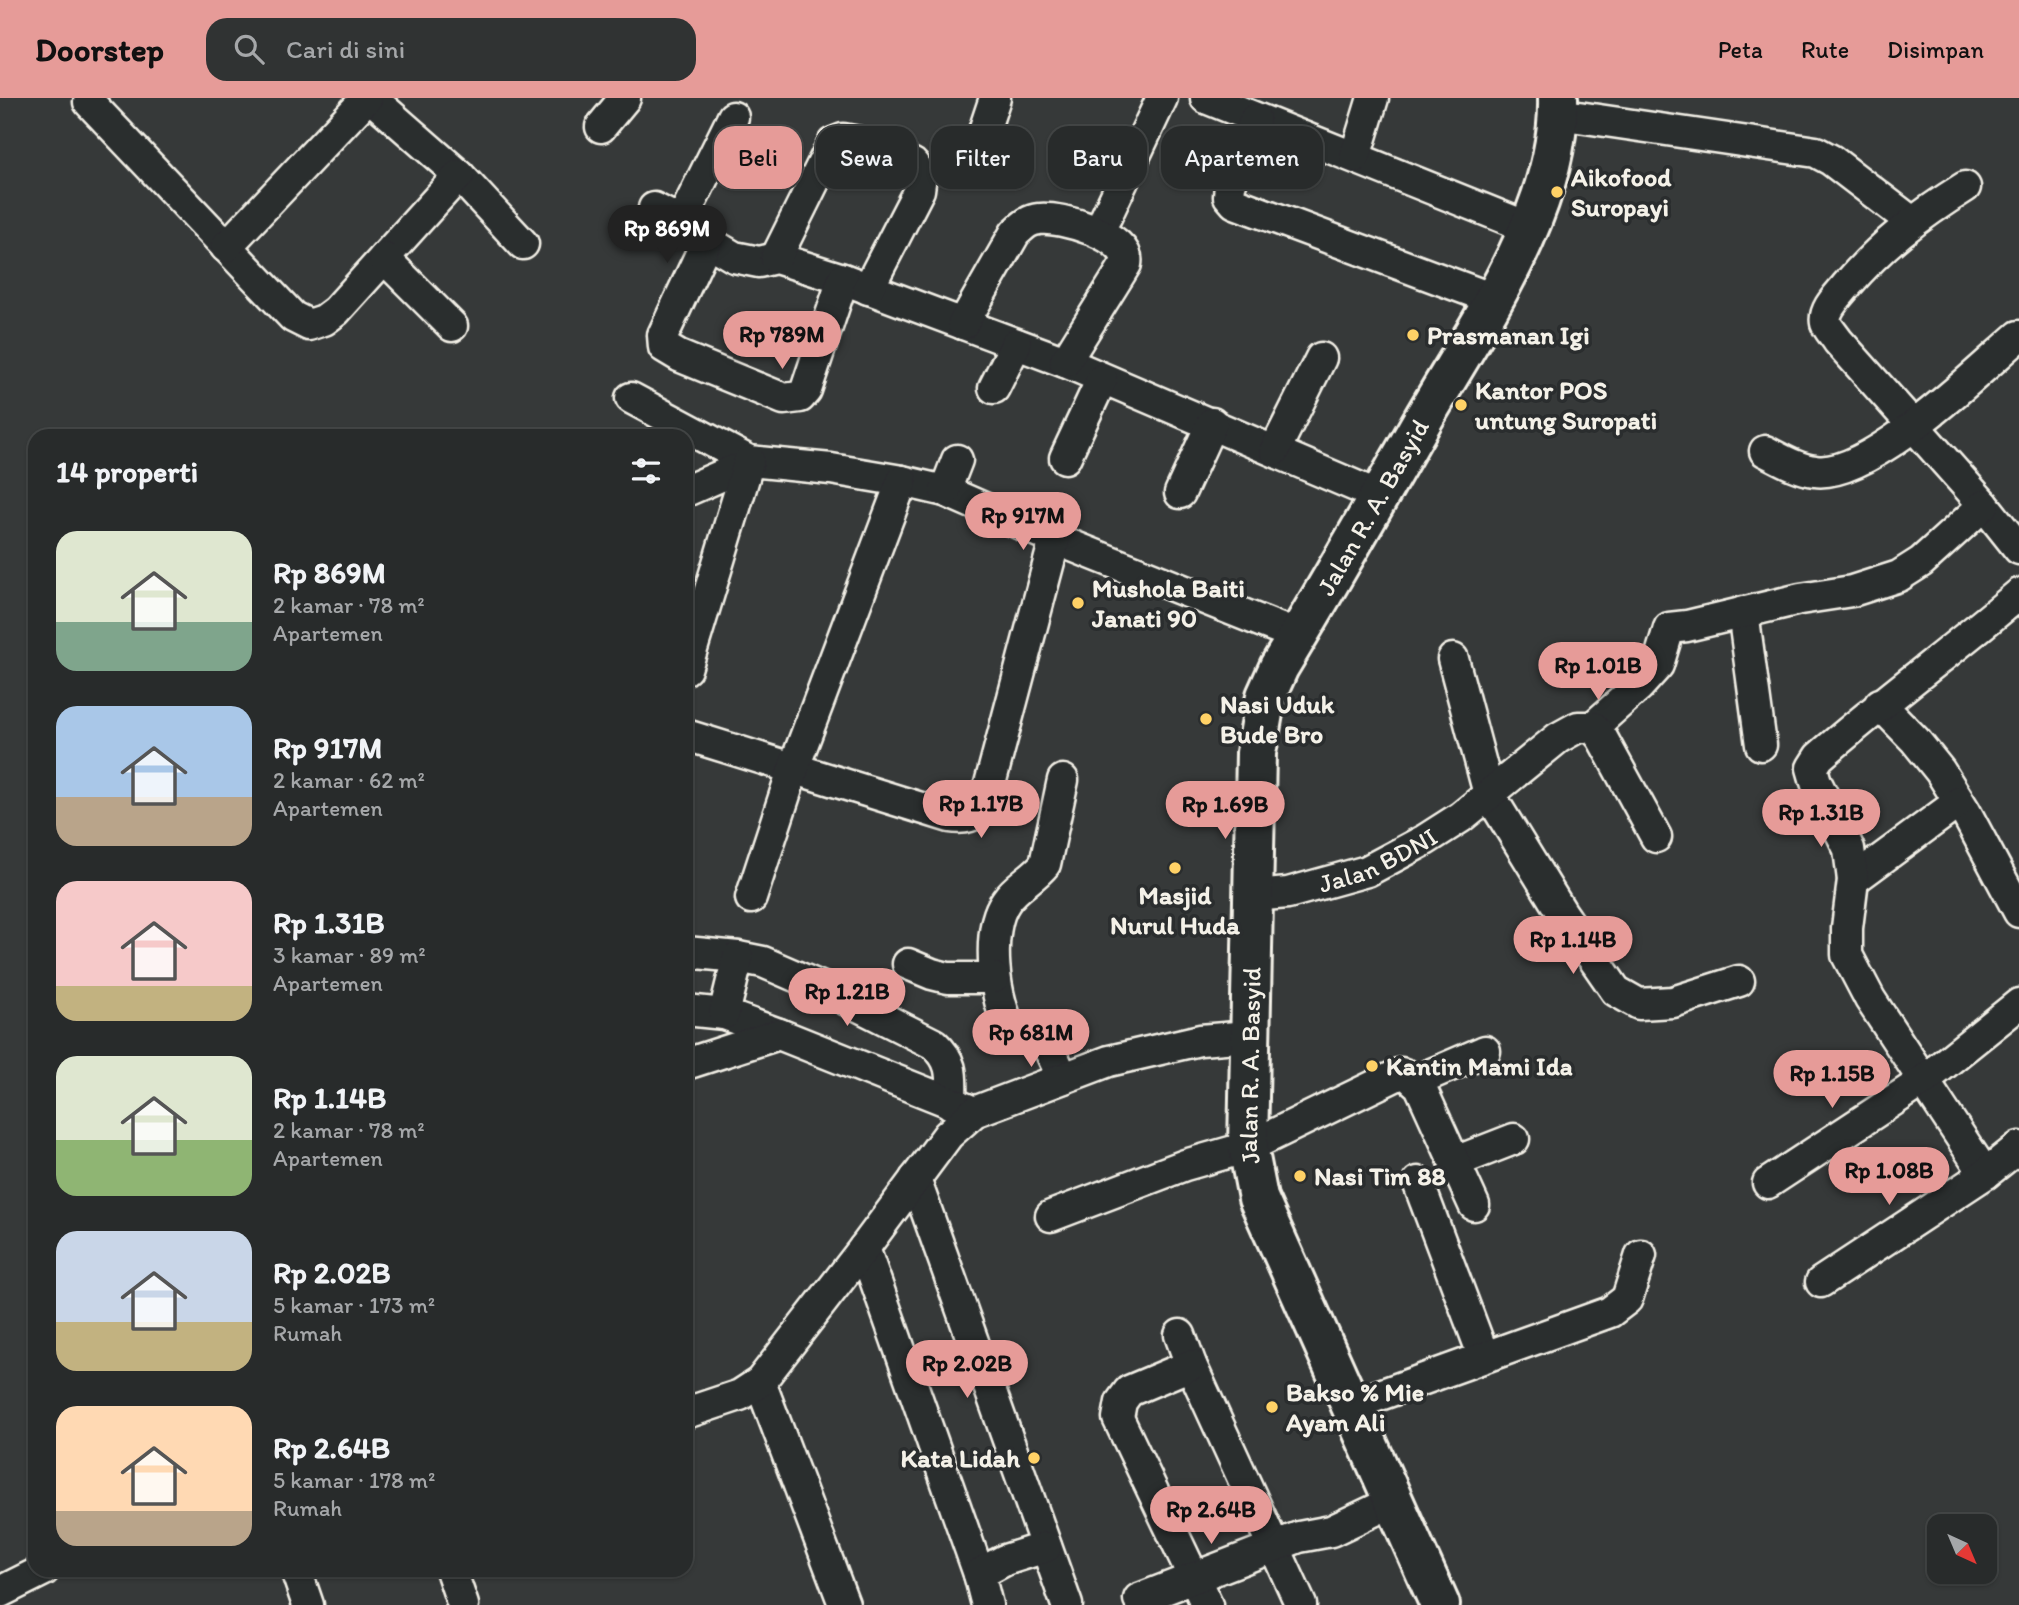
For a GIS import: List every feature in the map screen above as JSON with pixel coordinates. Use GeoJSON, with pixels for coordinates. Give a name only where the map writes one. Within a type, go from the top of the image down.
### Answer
{"type":"FeatureCollection","features":[{"type":"Feature","properties":{"kind":"main road","name":"Jalan R. A. Basyid"},"geometry":{"type":"LineString","coordinates":[[1440,1605],[1258,1198],[1248,1147],[1256,753],[1259,726],[1270,687],[1279,667],[1493,299],[1531,228],[1547,180],[1558,106]]}},
{"type":"Feature","properties":{"kind":"street"},"geometry":{"type":"LineString","coordinates":[[226,247],[369,98],[460,175],[523,244]]}},
{"type":"Feature","properties":{"kind":"street"},"geometry":{"type":"LineString","coordinates":[[601,127],[625,98]]}},
{"type":"Feature","properties":{"kind":"street"},"geometry":{"type":"LineString","coordinates":[[986,126],[995,98]]}},
{"type":"Feature","properties":{"kind":"street"},"geometry":{"type":"LineString","coordinates":[[1106,218],[1161,98]]}},
{"type":"Feature","properties":{"kind":"street"},"geometry":{"type":"LineString","coordinates":[[1206,98],[1531,228]]}},
{"type":"Feature","properties":{"kind":"street"},"geometry":{"type":"LineString","coordinates":[[1355,157],[1373,98]]}},
{"type":"Feature","properties":{"kind":"street"},"geometry":{"type":"LineString","coordinates":[[91,100],[292,317],[309,325],[324,320],[336,311],[460,175]]}},
{"type":"Feature","properties":{"kind":"street"},"geometry":{"type":"LineString","coordinates":[[1558,106],[1824,156],[1912,222]]}},
{"type":"Feature","properties":{"kind":"street"},"geometry":{"type":"LineString","coordinates":[[681,222],[733,117]]}},
{"type":"Feature","properties":{"kind":"street"},"geometry":{"type":"LineString","coordinates":[[1255,119],[1230,186],[1229,196],[1235,203],[1493,299]]}},
{"type":"Feature","properties":{"kind":"street"},"geometry":{"type":"LineString","coordinates":[[707,241],[663,335],[664,346],[679,356],[783,399],[800,397],[806,390],[856,284],[919,190],[921,175],[913,164],[859,142],[844,139],[833,143],[776,258]]}},
{"type":"Feature","properties":{"kind":"street"},"geometry":{"type":"LineString","coordinates":[[1965,187],[1912,222],[1873,255],[1841,292],[1827,313],[1826,324],[2019,549]]}},
{"type":"Feature","properties":{"kind":"street"},"geometry":{"type":"LineString","coordinates":[[654,208],[681,222],[734,257],[759,262],[776,258],[856,284],[1065,362],[1379,496]]}},
{"type":"Feature","properties":{"kind":"street"},"geometry":{"type":"LineString","coordinates":[[963,324],[1015,233],[1028,222],[1043,218],[1107,235],[1124,248],[1126,264],[1065,362]]}},
{"type":"Feature","properties":{"kind":"street"},"geometry":{"type":"LineString","coordinates":[[384,258],[452,326]]}},
{"type":"Feature","properties":{"kind":"street"},"geometry":{"type":"LineString","coordinates":[[1765,451],[1791,464],[1816,472],[1860,462],[1913,426],[2019,336]]}},
{"type":"Feature","properties":{"kind":"street"},"geometry":{"type":"LineString","coordinates":[[994,388],[1016,344]]}},
{"type":"Feature","properties":{"kind":"street"},"geometry":{"type":"LineString","coordinates":[[1275,450],[1321,358]]}},
{"type":"Feature","properties":{"kind":"street"},"geometry":{"type":"LineString","coordinates":[[1065,458],[1102,379]]}},
{"type":"Feature","properties":{"kind":"street"},"geometry":{"type":"LineString","coordinates":[[631,398],[684,429]]}},
{"type":"Feature","properties":{"kind":"street"},"geometry":{"type":"LineString","coordinates":[[1180,493],[1212,423]]}},
{"type":"Feature","properties":{"kind":"street"},"geometry":{"type":"LineString","coordinates":[[693,434],[747,466]]}},
{"type":"Feature","properties":{"kind":"street"},"geometry":{"type":"LineString","coordinates":[[945,491],[957,460]]}},
{"type":"Feature","properties":{"kind":"street"},"geometry":{"type":"LineString","coordinates":[[693,646],[747,466]]}},
{"type":"Feature","properties":{"kind":"street"},"geometry":{"type":"LineString","coordinates":[[693,488],[747,466],[831,469],[945,491],[1055,539],[1298,636]]}},
{"type":"Feature","properties":{"kind":"street"},"geometry":{"type":"LineString","coordinates":[[751,898],[794,767],[902,481]]}},
{"type":"Feature","properties":{"kind":"street"},"geometry":{"type":"LineString","coordinates":[[1656,836],[1602,738],[1593,727],[1645,681],[1658,665],[1669,628],[1800,599],[1852,591],[1899,576],[1921,562],[1984,505]]}},
{"type":"Feature","properties":{"kind":"street"},"geometry":{"type":"LineString","coordinates":[[693,737],[950,817],[961,819],[971,816],[981,810],[990,784],[1055,539]]}},
{"type":"Feature","properties":{"kind":"street"},"geometry":{"type":"LineString","coordinates":[[1985,1174],[1870,999],[1847,955],[1847,928],[1853,880],[1849,849],[1816,782],[1812,768],[1819,757],[1880,704],[1967,638],[2019,594]]}},
{"type":"Feature","properties":{"kind":"street"},"geometry":{"type":"LineString","coordinates":[[1744,612],[1761,745]]}},
{"type":"Feature","properties":{"kind":"street"},"geometry":{"type":"LineString","coordinates":[[1453,659],[1489,794],[1562,913],[1616,990],[1639,1004],[1673,1002],[1739,981]]}},
{"type":"Feature","properties":{"kind":"street"},"geometry":{"type":"LineString","coordinates":[[1880,704],[1940,771],[2019,912]]}},
{"type":"Feature","properties":{"kind":"street","name":"Jalan BDNI"},"geometry":{"type":"LineString","coordinates":[[1254,896],[1288,893],[1367,871],[1461,817],[1558,738],[1578,727],[1593,727]]}},
{"type":"Feature","properties":{"kind":"street"},"geometry":{"type":"LineString","coordinates":[[1063,780],[1045,864],[1006,900],[999,915],[995,936],[994,978],[1004,1019],[1012,1031],[1042,1034],[1063,1078]]}},
{"type":"Feature","properties":{"kind":"street"},"geometry":{"type":"LineString","coordinates":[[1853,880],[1959,802]]}},
{"type":"Feature","properties":{"kind":"street"},"geometry":{"type":"LineString","coordinates":[[693,953],[763,962],[823,988],[934,1044],[945,1054],[962,1108],[948,1135],[760,1382],[740,1395],[693,1411]]}},
{"type":"Feature","properties":{"kind":"street"},"geometry":{"type":"LineString","coordinates":[[724,1014],[738,957]]}},
{"type":"Feature","properties":{"kind":"street"},"geometry":{"type":"LineString","coordinates":[[908,964],[948,978],[994,978]]}},
{"type":"Feature","properties":{"kind":"street"},"geometry":{"type":"LineString","coordinates":[[1768,1183],[1923,1080],[2019,1004]]}},
{"type":"Feature","properties":{"kind":"street"},"geometry":{"type":"LineString","coordinates":[[693,1011],[724,1014],[962,1108],[1063,1078],[1108,1061],[1200,1040],[1249,1036]]}},
{"type":"Feature","properties":{"kind":"street"},"geometry":{"type":"LineString","coordinates":[[693,1062],[779,1034]]}},
{"type":"Feature","properties":{"kind":"street"},"geometry":{"type":"LineString","coordinates":[[1415,1081],[1485,1051]]}},
{"type":"Feature","properties":{"kind":"street"},"geometry":{"type":"LineString","coordinates":[[1051,1216],[1185,1165],[1248,1147],[1401,1073],[1420,1086],[1474,1205]]}},
{"type":"Feature","properties":{"kind":"street"},"geometry":{"type":"LineString","coordinates":[[1455,1162],[1514,1139]]}},
{"type":"Feature","properties":{"kind":"street"},"geometry":{"type":"LineString","coordinates":[[1821,1282],[1985,1174],[2019,1147]]}},
{"type":"Feature","properties":{"kind":"street"},"geometry":{"type":"LineString","coordinates":[[915,1179],[1067,1605]]}},
{"type":"Feature","properties":{"kind":"street"},"geometry":{"type":"LineString","coordinates":[[1418,1182],[1484,1357]]}},
{"type":"Feature","properties":{"kind":"street"},"geometry":{"type":"LineString","coordinates":[[864,1248],[979,1574],[987,1605]]}},
{"type":"Feature","properties":{"kind":"street"},"geometry":{"type":"LineString","coordinates":[[1352,1405],[1610,1312],[1627,1299],[1641,1255]]}},
{"type":"Feature","properties":{"kind":"street"},"geometry":{"type":"LineString","coordinates":[[1180,1335],[1191,1365],[1287,1542],[1301,1605]]}},
{"type":"Feature","properties":{"kind":"street"},"geometry":{"type":"LineString","coordinates":[[1191,1365],[1129,1391],[1121,1402],[1118,1418],[1201,1592]]}},
{"type":"Feature","properties":{"kind":"street"},"geometry":{"type":"LineString","coordinates":[[760,1382],[844,1604]]}},
{"type":"Feature","properties":{"kind":"street"},"geometry":{"type":"LineString","coordinates":[[1139,1599],[1201,1592],[1287,1542],[1325,1516],[1391,1494]]}},
{"type":"Feature","properties":{"kind":"street"},"geometry":{"type":"LineString","coordinates":[[979,1574],[1004,1560],[1046,1547]]}},
{"type":"Feature","properties":{"kind":"street"},"geometry":{"type":"LineString","coordinates":[[0,1592],[30,1577]]}},
{"type":"Feature","properties":{"kind":"street"},"geometry":{"type":"LineString","coordinates":[[298,1577],[308,1605]]}},
{"type":"Feature","properties":{"kind":"street"},"geometry":{"type":"LineString","coordinates":[[453,1577],[463,1605]]}},
{"type":"Feature","properties":{"kind":"place","name":"Aikofood Suropayi"},"geometry":{"type":"Point","coordinates":[1557,192]}},
{"type":"Feature","properties":{"kind":"place","name":"Prasmanan Igi"},"geometry":{"type":"Point","coordinates":[1413,335]}},
{"type":"Feature","properties":{"kind":"place","name":"Kantor POS untung Suropati"},"geometry":{"type":"Point","coordinates":[1461,405]}},
{"type":"Feature","properties":{"kind":"place","name":"Mushola Baiti Janati 90"},"geometry":{"type":"Point","coordinates":[1078,603]}},
{"type":"Feature","properties":{"kind":"place","name":"Nasi Uduk Bude Bro"},"geometry":{"type":"Point","coordinates":[1206,719]}},
{"type":"Feature","properties":{"kind":"place","name":"Masjid Nurul Huda"},"geometry":{"type":"Point","coordinates":[1175,868]}},
{"type":"Feature","properties":{"kind":"place","name":"Kantin Mami Ida"},"geometry":{"type":"Point","coordinates":[1372,1066]}},
{"type":"Feature","properties":{"kind":"place","name":"Nasi Tim 88"},"geometry":{"type":"Point","coordinates":[1300,1176]}},
{"type":"Feature","properties":{"kind":"place","name":"Bakso % Mie Ayam Ali"},"geometry":{"type":"Point","coordinates":[1272,1407]}},
{"type":"Feature","properties":{"kind":"place","name":"Kata Lidah"},"geometry":{"type":"Point","coordinates":[1034,1458]}}]}
